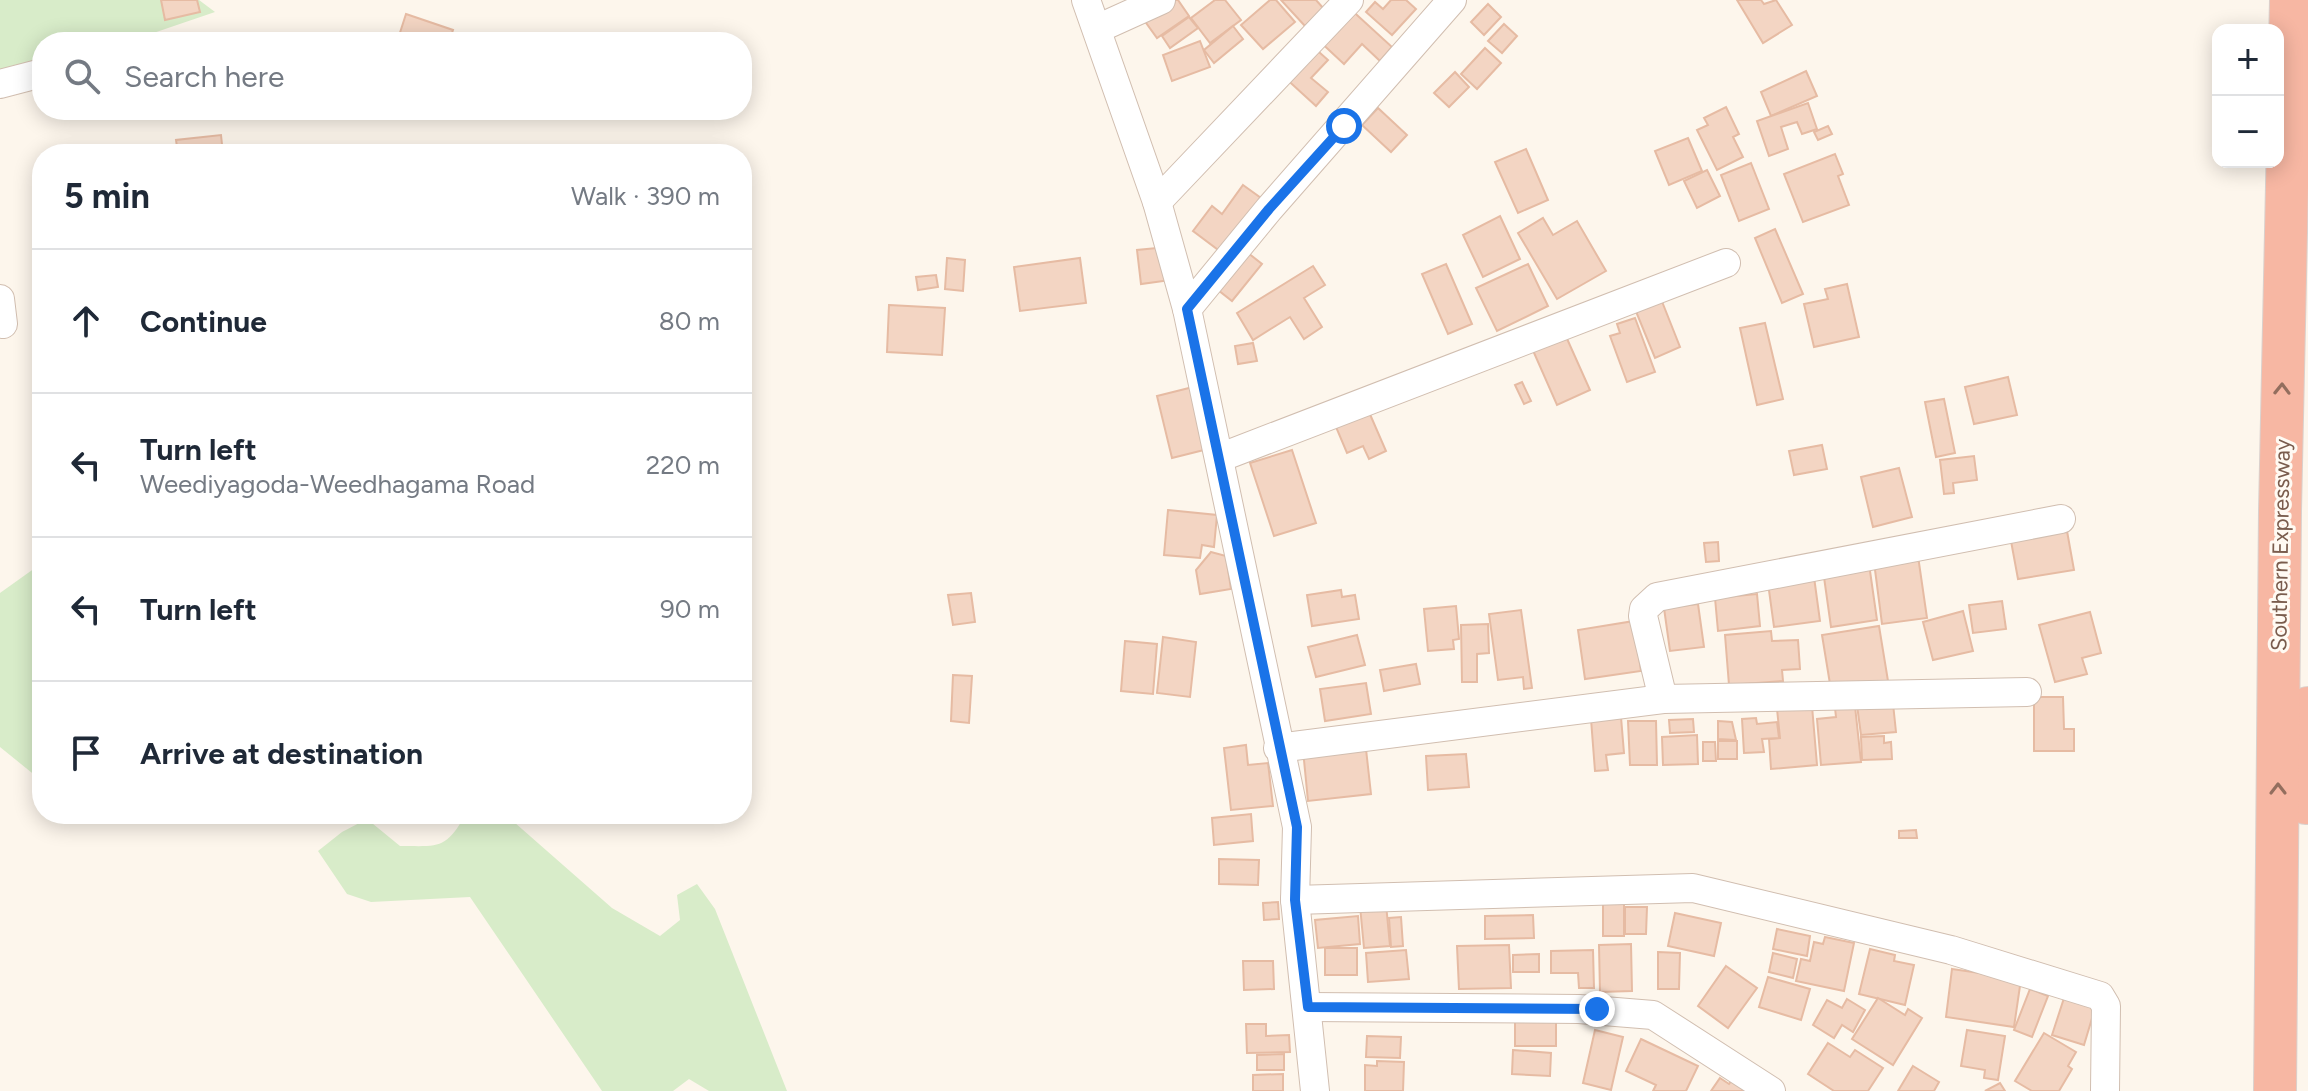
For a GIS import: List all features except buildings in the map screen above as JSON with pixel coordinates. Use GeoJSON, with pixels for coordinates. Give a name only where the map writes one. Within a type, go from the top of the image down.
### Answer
{"type":"FeatureCollection","features":[{"type":"Feature","properties":{"kind":"highway","name":"Southern Expressway"},"geometry":{"type":"LineString","coordinates":[[2275,1091],[2280,496],[2291,0]]}},
{"type":"Feature","properties":{"kind":"highway"},"geometry":{"type":"LineString","coordinates":[[2298,1091],[2308,708]]}},
{"type":"Feature","properties":{"kind":"street"},"geometry":{"type":"LineString","coordinates":[[1086,0],[1157,202],[1187,309],[1297,827],[1295,900],[1315,1091]]}},
{"type":"Feature","properties":{"kind":"street"},"geometry":{"type":"LineString","coordinates":[[1097,29],[1161,0]]}},
{"type":"Feature","properties":{"kind":"street"},"geometry":{"type":"LineString","coordinates":[[1157,202],[1349,0]]}},
{"type":"Feature","properties":{"kind":"street"},"geometry":{"type":"LineString","coordinates":[[1187,309],[1269,209],[1452,0]]}},
{"type":"Feature","properties":{"kind":"street"},"geometry":{"type":"LineString","coordinates":[[0,84],[32,76]]}},
{"type":"Feature","properties":{"kind":"street"},"geometry":{"type":"LineString","coordinates":[[1219,458],[1726,263]]}},
{"type":"Feature","properties":{"kind":"street"},"geometry":{"type":"LineString","coordinates":[[1663,699],[1643,616],[1644,609],[1657,597],[2061,519]]}},
{"type":"Feature","properties":{"kind":"street"},"geometry":{"type":"LineString","coordinates":[[1278,748],[1663,699],[2027,692]]}},
{"type":"Feature","properties":{"kind":"street"},"geometry":{"type":"LineString","coordinates":[[1295,900],[1693,888],[1836,921],[1966,954],[2100,996],[2106,1006],[2105,1091]]}},
{"type":"Feature","properties":{"kind":"street"},"geometry":{"type":"LineString","coordinates":[[1308,1007],[1579,1009],[1653,1015],[1771,1091]]}},
{"type":"Feature","properties":{"kind":"green space"},"geometry":{"type":"Polygon","coordinates":[[[0,0],[199,0],[215,12],[156,32],[32,32],[32,74],[0,85],[0,0]]]}},
{"type":"Feature","properties":{"kind":"green space"},"geometry":{"type":"Polygon","coordinates":[[[32,570],[32,773],[0,747],[0,593],[32,570]]]}},
{"type":"Feature","properties":{"kind":"green space"},"geometry":{"type":"Polygon","coordinates":[[[357,824],[373,824],[400,846],[440,844],[459,824],[516,824],[612,908],[660,936],[680,920],[677,895],[697,884],[715,909],[787,1091],[709,1091],[689,1079],[673,1091],[602,1091],[470,897],[371,902],[347,894],[318,851],[357,824]]]}},
{"type":"Feature","properties":{"kind":"route"},"geometry":{"type":"LineString","coordinates":[[1344,126],[1269,209],[1187,309],[1297,827],[1295,900],[1308,1007],[1597,1009]]}}]}
